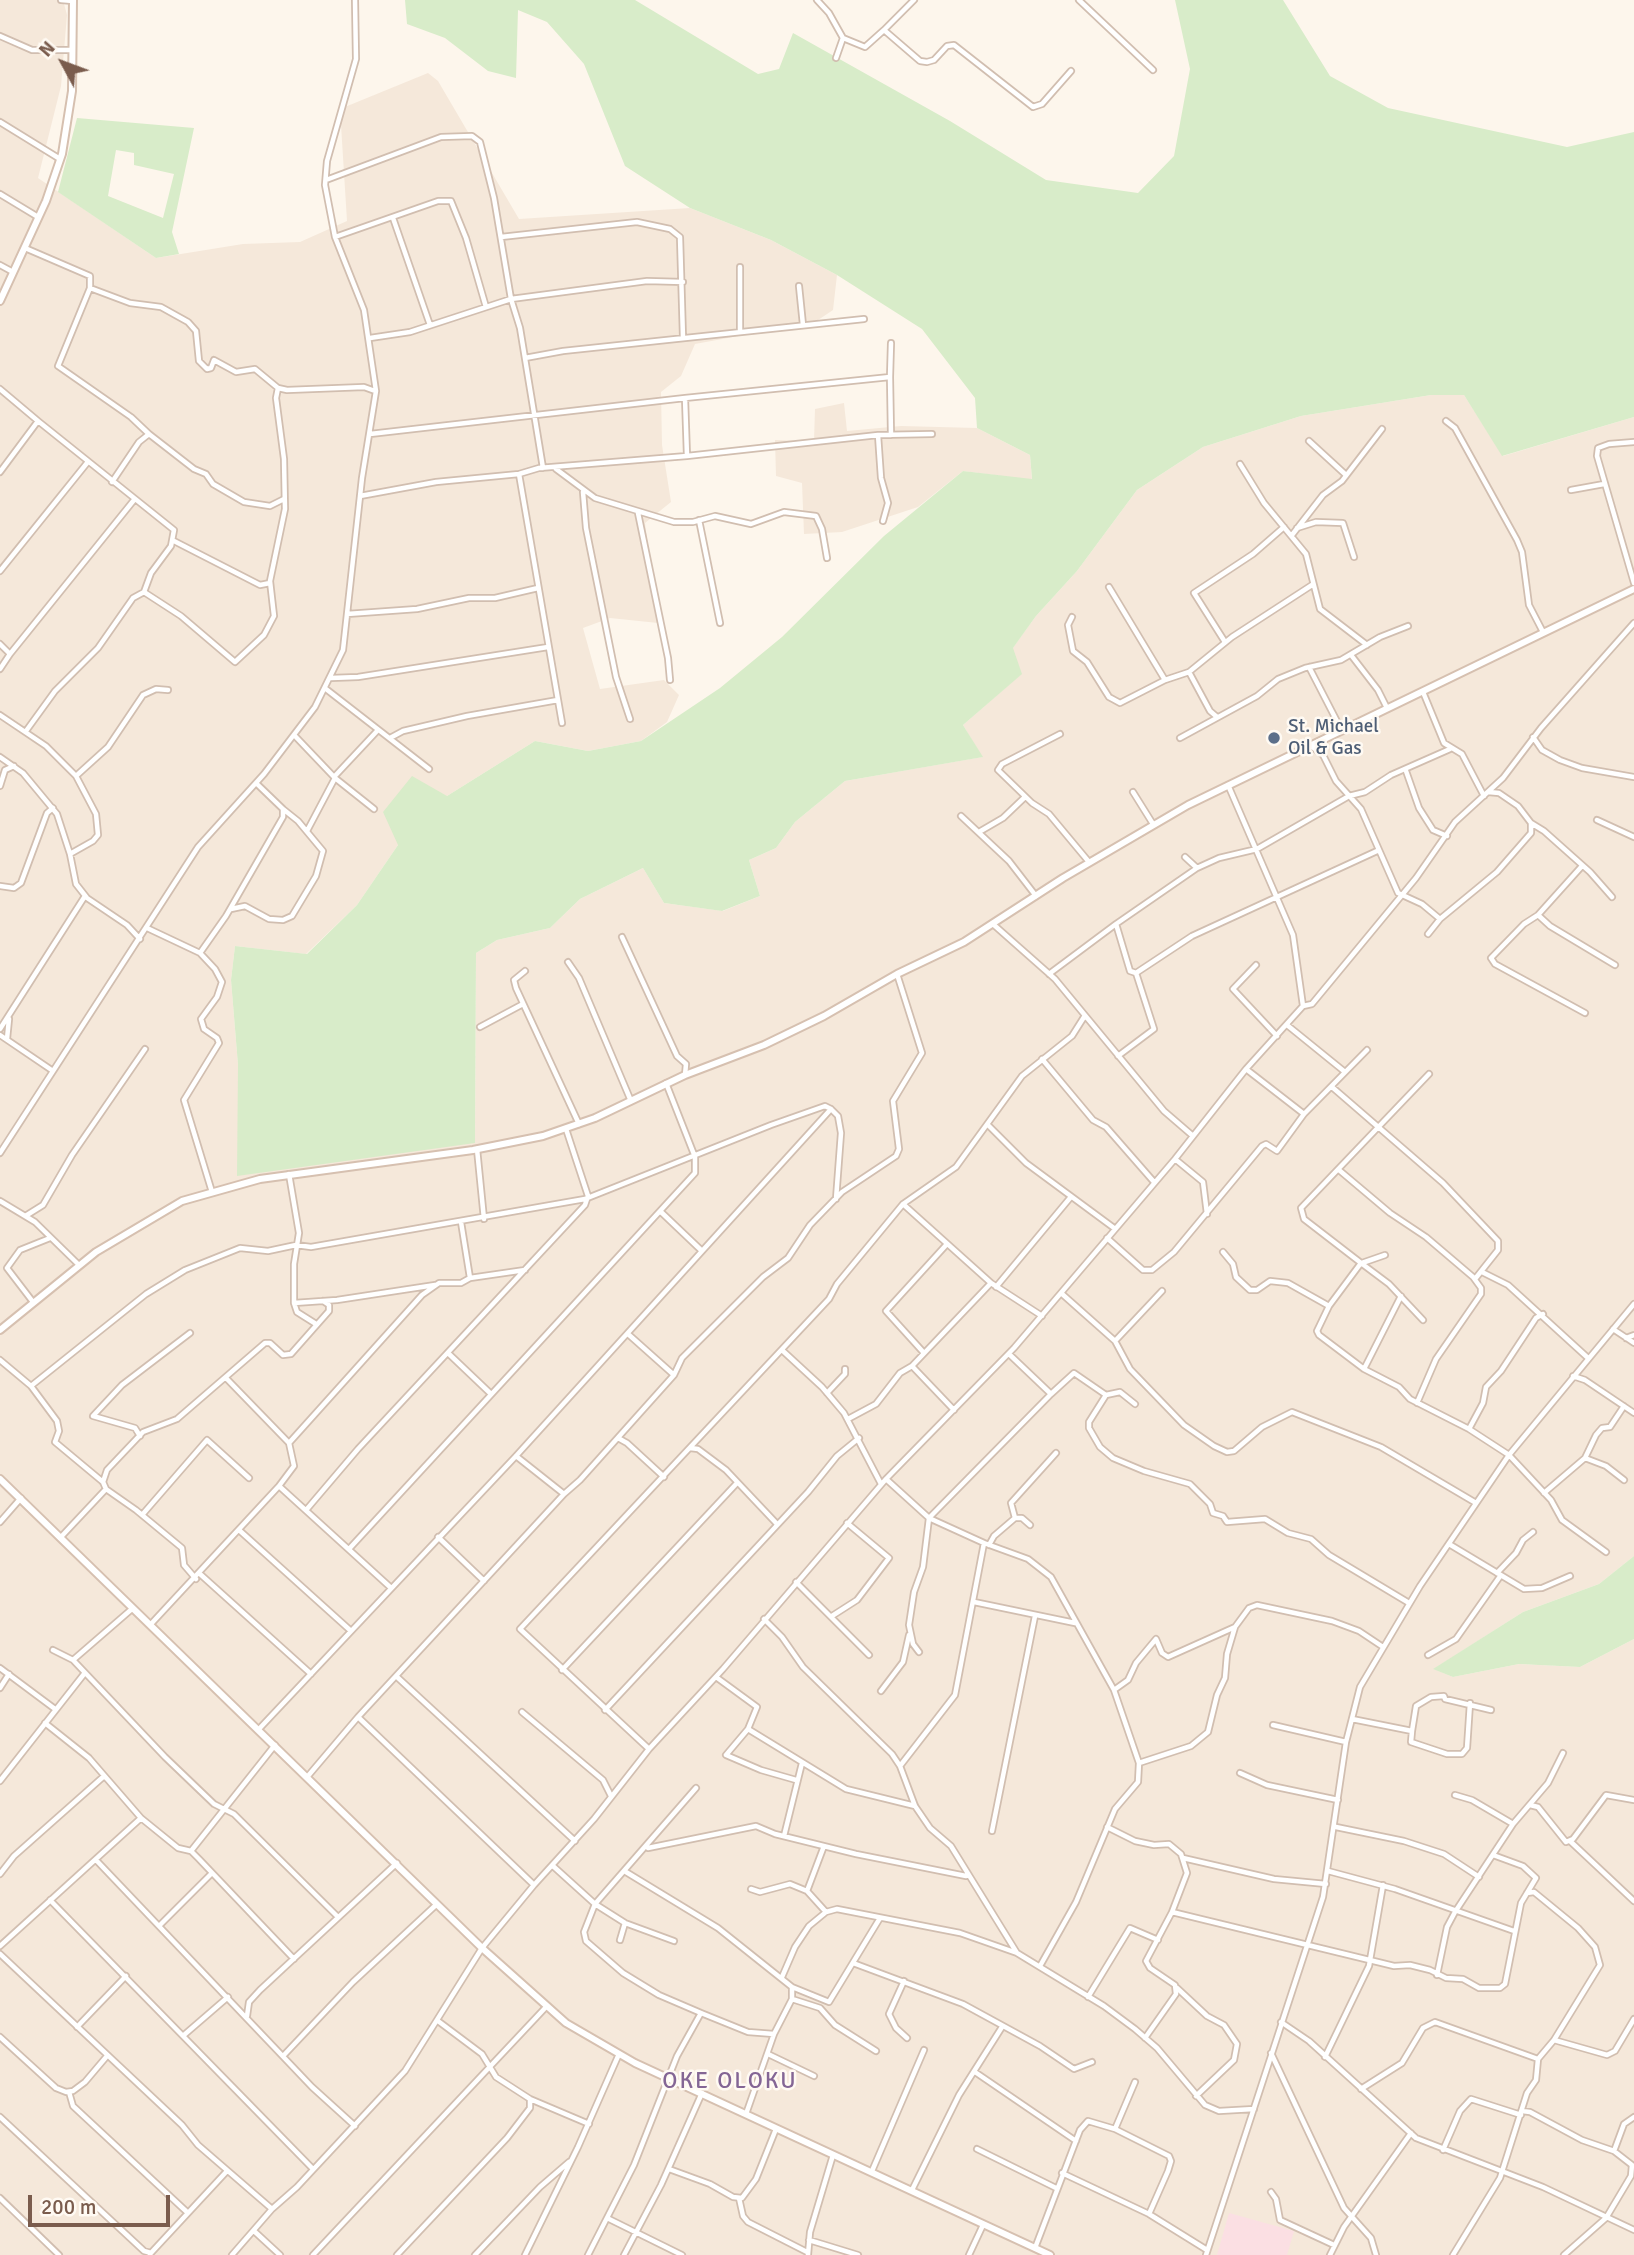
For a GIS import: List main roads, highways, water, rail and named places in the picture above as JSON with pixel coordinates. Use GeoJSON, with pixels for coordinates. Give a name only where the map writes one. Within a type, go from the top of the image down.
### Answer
{"type":"FeatureCollection","features":[{"type":"Feature","properties":{"kind":"place","name":"St. Michael Oil & Gas"},"geometry":{"type":"Point","coordinates":[1274,738]}},
{"type":"Feature","properties":{"kind":"district","name":"OKE OLOKU"},"geometry":{"type":"Point","coordinates":[730,2082]}}]}
